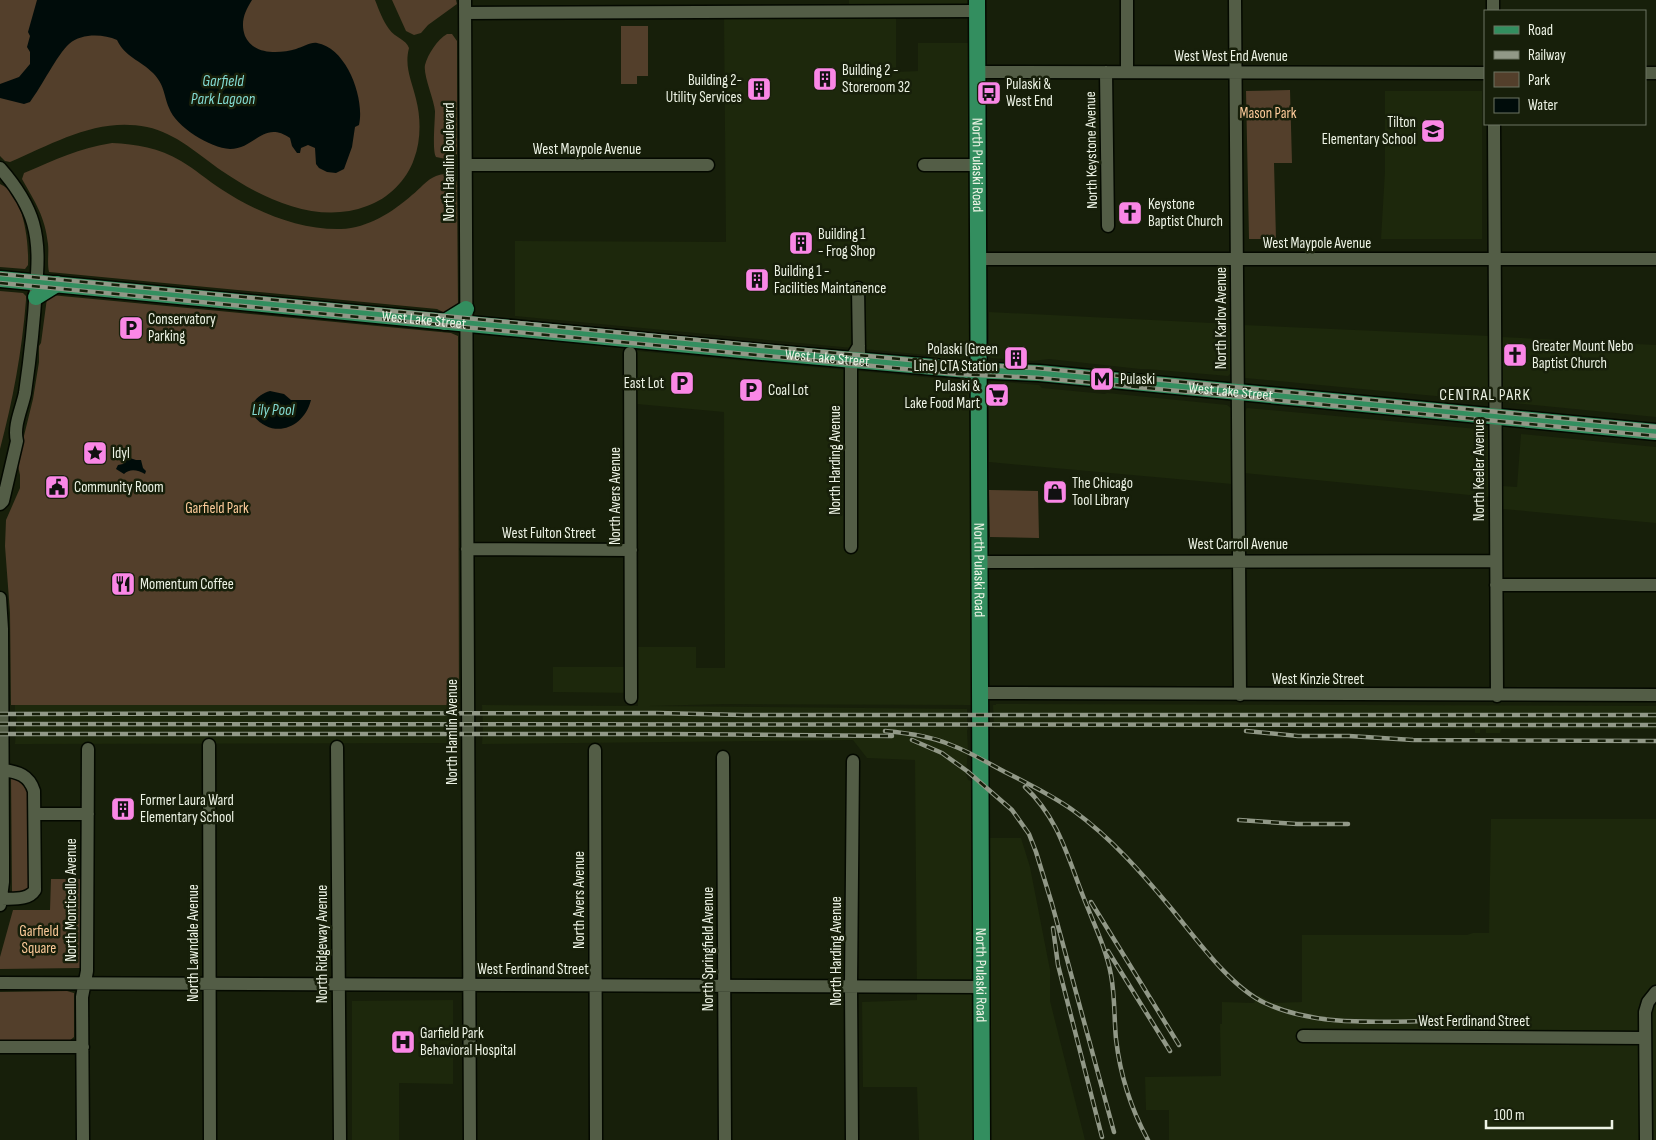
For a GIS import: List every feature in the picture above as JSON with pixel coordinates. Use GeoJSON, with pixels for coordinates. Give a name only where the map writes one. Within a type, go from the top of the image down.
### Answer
{"type":"FeatureCollection","features":[{"type":"Feature","properties":{"kind":"main road","name":"North Pulaski Road"},"geometry":{"type":"LineString","coordinates":[[977,5],[982,1140]]}},
{"type":"Feature","properties":{"kind":"main road"},"geometry":{"type":"LineString","coordinates":[[0,286],[82,278],[91,287]]}},
{"type":"Feature","properties":{"kind":"main road","name":"West Lake Street"},"geometry":{"type":"LineString","coordinates":[[8,279],[402,317],[631,344],[1019,372],[1656,432]]}},
{"type":"Feature","properties":{"kind":"main road"},"geometry":{"type":"LineString","coordinates":[[402,317],[411,325],[466,325]]}},
{"type":"Feature","properties":{"kind":"main road","name":"West Lake Street"},"geometry":{"type":"LineString","coordinates":[[1495,417],[1656,424]]}},
{"type":"Feature","properties":{"kind":"main road","name":"West Lake Street"},"geometry":{"type":"LineString","coordinates":[[1495,417],[1656,440]]}},
{"type":"Feature","properties":{"kind":"street"},"geometry":{"type":"LineString","coordinates":[[1127,0],[1127,72]]}},
{"type":"Feature","properties":{"kind":"street","name":"North Karlov Avenue"},"geometry":{"type":"LineString","coordinates":[[1235,0],[1240,695]]}},
{"type":"Feature","properties":{"kind":"street"},"geometry":{"type":"LineString","coordinates":[[465,6],[977,5]]}},
{"type":"Feature","properties":{"kind":"street","name":"North Hamlin Boulevard"},"geometry":{"type":"LineString","coordinates":[[465,6],[466,325]]}},
{"type":"Feature","properties":{"kind":"street","name":"West West End Avenue"},"geometry":{"type":"LineString","coordinates":[[977,72],[1484,73]]}},
{"type":"Feature","properties":{"kind":"street","name":"North Keystone Avenue"},"geometry":{"type":"LineString","coordinates":[[1106,72],[1108,226]]}},
{"type":"Feature","properties":{"kind":"street","name":"North Keeler Avenue"},"geometry":{"type":"LineString","coordinates":[[1494,125],[1497,696]]}},
{"type":"Feature","properties":{"kind":"street","name":"West Maypole Avenue"},"geometry":{"type":"LineString","coordinates":[[466,166],[708,165]]}},
{"type":"Feature","properties":{"kind":"street"},"geometry":{"type":"LineString","coordinates":[[924,165],[978,165]]}},
{"type":"Feature","properties":{"kind":"street"},"geometry":{"type":"LineString","coordinates":[[0,168],[20,194],[28,210],[37,240],[37,282],[24,397],[15,434],[17,441],[4,466],[0,480]]}},
{"type":"Feature","properties":{"kind":"street","name":"West Maypole Avenue"},"geometry":{"type":"LineString","coordinates":[[978,259],[1656,259]]}},
{"type":"Feature","properties":{"kind":"street","name":"North Harding Avenue"},"geometry":{"type":"LineString","coordinates":[[851,547],[854,360],[858,288]]}},
{"type":"Feature","properties":{"kind":"street","name":"North Hamlin Avenue"},"geometry":{"type":"LineString","coordinates":[[466,325],[470,1140]]}},
{"type":"Feature","properties":{"kind":"street","name":"North Avers Avenue"},"geometry":{"type":"LineString","coordinates":[[631,344],[631,698]]}},
{"type":"Feature","properties":{"kind":"street"},"geometry":{"type":"LineString","coordinates":[[0,504],[3,501],[4,466]]}},
{"type":"Feature","properties":{"kind":"street","name":"West Fulton Street"},"geometry":{"type":"LineString","coordinates":[[467,549],[631,550]]}},
{"type":"Feature","properties":{"kind":"street","name":"West Carroll Avenue"},"geometry":{"type":"LineString","coordinates":[[980,562],[1496,560]]}},
{"type":"Feature","properties":{"kind":"street"},"geometry":{"type":"LineString","coordinates":[[1496,585],[1656,585]]}},
{"type":"Feature","properties":{"kind":"street"},"geometry":{"type":"LineString","coordinates":[[0,598],[3,864],[1,902],[26,898],[32,895],[35,890],[34,791],[32,784],[26,776],[13,772],[2,765]]}},
{"type":"Feature","properties":{"kind":"street","name":"West Kinzie Street"},"geometry":{"type":"LineString","coordinates":[[981,693],[1656,695]]}},
{"type":"Feature","properties":{"kind":"street","name":"North Lawndale Avenue"},"geometry":{"type":"LineString","coordinates":[[209,745],[210,1140]]}},
{"type":"Feature","properties":{"kind":"street","name":"North Ridgeway Avenue"},"geometry":{"type":"LineString","coordinates":[[337,747],[340,1140]]}},
{"type":"Feature","properties":{"kind":"street","name":"North Monticello Avenue"},"geometry":{"type":"LineString","coordinates":[[83,1140],[82,997],[87,972],[88,749]]}},
{"type":"Feature","properties":{"kind":"street","name":"North Avers Avenue"},"geometry":{"type":"LineString","coordinates":[[595,750],[596,1140]]}},
{"type":"Feature","properties":{"kind":"street","name":"North Springfield Avenue"},"geometry":{"type":"LineString","coordinates":[[723,757],[725,1140]]}},
{"type":"Feature","properties":{"kind":"street","name":"North Harding Avenue"},"geometry":{"type":"LineString","coordinates":[[852,1140],[853,761]]}},
{"type":"Feature","properties":{"kind":"street"},"geometry":{"type":"LineString","coordinates":[[35,814],[88,814]]}},
{"type":"Feature","properties":{"kind":"street","name":"West Ferdinand Street"},"geometry":{"type":"LineString","coordinates":[[0,983],[982,987]]}},
{"type":"Feature","properties":{"kind":"street"},"geometry":{"type":"LineString","coordinates":[[1646,1140],[1645,1012],[1648,1002],[1655,993]]}},
{"type":"Feature","properties":{"kind":"street","name":"West Ferdinand Street"},"geometry":{"type":"LineString","coordinates":[[1303,1036],[1645,1038]]}},
{"type":"Feature","properties":{"kind":"street"},"geometry":{"type":"LineString","coordinates":[[0,1046],[83,1047]]}},
{"type":"Feature","properties":{"kind":"shaded area"},"geometry":{"type":"Polygon","coordinates":[[[849,0],[972,0],[972,7],[849,6],[849,0]]]}},
{"type":"Feature","properties":{"kind":"shaded area"},"geometry":{"type":"Polygon","coordinates":[[[724,18],[896,18],[896,72],[918,71],[918,43],[968,43],[968,358],[952,360],[931,358],[927,355],[515,316],[515,241],[726,242],[724,18]]]}},
{"type":"Feature","properties":{"kind":"shaded area","name":"Tilton Elementary School"},"geometry":{"type":"Polygon","coordinates":[[[1385,91],[1482,91],[1482,239],[1381,239],[1385,171],[1385,91]]]}},
{"type":"Feature","properties":{"kind":"shaded area"},"geometry":{"type":"Polygon","coordinates":[[[989,312],[1232,324],[1232,372],[1228,376],[1049,359],[1033,361],[991,358],[989,356],[989,312]]]}},
{"type":"Feature","properties":{"kind":"shaded area"},"geometry":{"type":"Polygon","coordinates":[[[1243,325],[1490,336],[1490,400],[1245,378],[1243,325]]]}},
{"type":"Feature","properties":{"kind":"shaded area"},"geometry":{"type":"Polygon","coordinates":[[[1501,337],[1656,345],[1656,417],[1504,402],[1502,399],[1501,337]]]}},
{"type":"Feature","properties":{"kind":"shaded area"},"geometry":{"type":"Polygon","coordinates":[[[637,351],[969,382],[974,705],[725,704],[649,706],[967,709],[968,750],[966,774],[968,780],[974,782],[972,872],[973,1140],[919,1140],[917,1087],[863,1087],[862,1002],[917,1000],[915,760],[867,758],[853,740],[482,744],[482,705],[638,706],[638,693],[553,692],[553,667],[638,667],[638,647],[696,647],[696,668],[725,668],[724,412],[637,404],[637,351]]]}},
{"type":"Feature","properties":{"kind":"shaded area"},"geometry":{"type":"Polygon","coordinates":[[[991,381],[1039,385],[1042,388],[1227,405],[1231,408],[1232,412],[1232,484],[989,462],[989,387],[991,381]]]}},
{"type":"Feature","properties":{"kind":"shaded area"},"geometry":{"type":"Polygon","coordinates":[[[1247,408],[1489,430],[1490,497],[1244,473],[1244,413],[1247,408]]]}},
{"type":"Feature","properties":{"kind":"shaded area"},"geometry":{"type":"Polygon","coordinates":[[[1521,434],[1656,447],[1656,523],[1503,509],[1502,486],[1517,487],[1521,434]]]}},
{"type":"Feature","properties":{"kind":"shaded area"},"geometry":{"type":"Polygon","coordinates":[[[15,705],[451,705],[451,743],[15,744],[17,712],[15,712],[15,705]]]}},
{"type":"Feature","properties":{"kind":"shaded area"},"geometry":{"type":"Polygon","coordinates":[[[993,705],[1656,706],[1656,729],[1501,729],[1500,733],[1486,733],[1486,729],[1480,729],[1480,733],[1475,733],[1475,729],[994,728],[993,705]]]}},
{"type":"Feature","properties":{"kind":"shaded area"},"geometry":{"type":"Polygon","coordinates":[[[1491,819],[1656,819],[1656,1140],[1169,1140],[1169,1110],[1146,1110],[1145,1077],[1221,1076],[1220,1024],[1222,1024],[1222,1002],[1254,1003],[1258,995],[1273,1003],[1302,1002],[1302,935],[1467,935],[1489,933],[1491,819]]]}},
{"type":"Feature","properties":{"kind":"shaded area"},"geometry":{"type":"Polygon","coordinates":[[[990,838],[1021,838],[1030,867],[1050,970],[1050,1001],[1085,1140],[990,1140],[990,838]]]}},
{"type":"Feature","properties":{"kind":"shaded area","name":"Garfield Park Behavioral Hospital"},"geometry":{"type":"Polygon","coordinates":[[[453,1000],[453,1084],[399,1083],[399,1140],[352,1140],[352,1001],[453,1000]]]}},
{"type":"Feature","properties":{"kind":"green space"},"geometry":{"type":"Polygon","coordinates":[[[0,0],[375,0],[389,29],[405,42],[409,48],[407,61],[418,106],[419,122],[418,145],[411,167],[396,188],[375,203],[348,211],[329,212],[310,211],[292,206],[255,191],[222,171],[177,139],[147,127],[129,125],[94,129],[60,140],[10,162],[5,161],[0,156],[0,0]]]}},
{"type":"Feature","properties":{"kind":"green space"},"geometry":{"type":"Polygon","coordinates":[[[392,0],[456,0],[457,4],[428,25],[421,33],[414,35],[406,31],[392,0]]]}},
{"type":"Feature","properties":{"kind":"green space"},"geometry":{"type":"Polygon","coordinates":[[[621,26],[648,26],[648,76],[637,76],[637,84],[621,84],[621,26]]]}},
{"type":"Feature","properties":{"kind":"green space"},"geometry":{"type":"Polygon","coordinates":[[[447,34],[452,34],[457,41],[457,154],[445,159],[436,157],[435,154],[435,111],[425,65],[436,44],[447,34]]]}},
{"type":"Feature","properties":{"kind":"green space","name":"Mason Park"},"geometry":{"type":"Polygon","coordinates":[[[1290,90],[1292,163],[1274,163],[1276,239],[1249,239],[1246,91],[1290,90]]]}},
{"type":"Feature","properties":{"kind":"green space"},"geometry":{"type":"Polygon","coordinates":[[[112,143],[130,144],[164,153],[186,164],[234,197],[263,212],[294,223],[325,229],[361,226],[397,207],[432,178],[442,174],[452,175],[457,183],[458,306],[453,313],[437,309],[49,272],[47,234],[39,210],[22,179],[24,173],[78,151],[112,143]]]}},
{"type":"Feature","properties":{"kind":"green space"},"geometry":{"type":"Polygon","coordinates":[[[0,184],[8,189],[20,208],[26,232],[28,255],[28,265],[25,269],[0,267],[0,184]]]}},
{"type":"Feature","properties":{"kind":"green space"},"geometry":{"type":"Polygon","coordinates":[[[0,291],[23,293],[26,296],[26,300],[16,375],[0,449],[0,291]]]}},
{"type":"Feature","properties":{"kind":"green space","name":"Garfield Park"},"geometry":{"type":"Polygon","coordinates":[[[51,295],[451,333],[458,336],[459,705],[11,705],[10,613],[5,546],[6,520],[20,488],[17,461],[33,399],[47,298],[51,295]]]}},
{"type":"Feature","properties":{"kind":"green space"},"geometry":{"type":"Polygon","coordinates":[[[989,490],[1038,491],[1039,538],[990,537],[989,490]]]}},
{"type":"Feature","properties":{"kind":"green space"},"geometry":{"type":"Polygon","coordinates":[[[11,776],[18,776],[31,791],[31,889],[27,894],[12,893],[11,776]]]}},
{"type":"Feature","properties":{"kind":"green space","name":"Garfield Square"},"geometry":{"type":"Polygon","coordinates":[[[51,879],[80,879],[80,968],[0,969],[0,957],[13,910],[50,910],[51,879]]]}},
{"type":"Feature","properties":{"kind":"green space","name":"Garfield Square"},"geometry":{"type":"Polygon","coordinates":[[[67,991],[74,993],[74,1037],[68,1042],[0,1041],[0,992],[67,991]]]}},
{"type":"Feature","properties":{"kind":"water","name":"Garfield Park Lagoon"},"geometry":{"type":"Polygon","coordinates":[[[37,0],[252,0],[245,13],[243,26],[245,36],[254,47],[267,52],[282,52],[317,43],[328,47],[337,54],[352,76],[360,114],[359,125],[355,127],[352,147],[344,169],[336,173],[327,172],[319,168],[316,164],[315,148],[308,145],[301,148],[300,153],[297,153],[292,146],[290,138],[281,133],[273,132],[266,134],[239,148],[230,149],[204,141],[186,129],[173,115],[162,86],[153,73],[128,54],[117,40],[105,37],[86,36],[69,44],[30,102],[24,104],[0,98],[0,84],[19,77],[30,64],[30,52],[27,47],[30,36],[28,32],[37,0]]]}},
{"type":"Feature","properties":{"kind":"water","name":"Lily Pool"},"geometry":{"type":"Polygon","coordinates":[[[270,391],[284,394],[291,400],[311,400],[307,411],[301,419],[285,428],[276,429],[267,426],[258,421],[251,412],[257,398],[270,391]]]}},
{"type":"Feature","properties":{"kind":"water"},"geometry":{"type":"Polygon","coordinates":[[[127,457],[141,460],[146,471],[145,474],[134,470],[124,474],[116,469],[118,465],[123,464],[127,457]]]}},
{"type":"Feature","properties":{"kind":"railway"},"geometry":{"type":"LineString","coordinates":[[0,274],[942,363],[1036,368],[1656,427]]}},
{"type":"Feature","properties":{"kind":"railway"},"geometry":{"type":"LineString","coordinates":[[0,283],[957,374],[1040,378],[1656,436]]}},
{"type":"Feature","properties":{"kind":"railway"},"geometry":{"type":"LineString","coordinates":[[0,714],[1656,715]]}},
{"type":"Feature","properties":{"kind":"railway"},"geometry":{"type":"LineString","coordinates":[[0,724],[1656,725]]}},
{"type":"Feature","properties":{"kind":"railway"},"geometry":{"type":"LineString","coordinates":[[885,731],[927,737],[958,748],[1041,790],[1088,821],[1137,868],[1226,974],[1252,996],[1265,1003],[1286,1011],[1329,1020],[1374,1022],[1440,1021]]}},
{"type":"Feature","properties":{"kind":"railway"},"geometry":{"type":"LineString","coordinates":[[1246,731],[1298,736],[1349,736],[1413,740],[1656,741]]}},
{"type":"Feature","properties":{"kind":"railway"},"geometry":{"type":"LineString","coordinates":[[0,734],[892,736]]}},
{"type":"Feature","properties":{"kind":"railway"},"geometry":{"type":"LineString","coordinates":[[912,740],[942,753],[967,771],[1012,810],[1029,834],[1052,904],[1114,1132]]}},
{"type":"Feature","properties":{"kind":"railway"},"geometry":{"type":"LineString","coordinates":[[1025,787],[1046,811],[1054,824],[1103,945],[1112,983],[1120,1065],[1131,1104],[1148,1140]]}},
{"type":"Feature","properties":{"kind":"railway"},"geometry":{"type":"LineString","coordinates":[[1239,820],[1297,824],[1348,824]]}},
{"type":"Feature","properties":{"kind":"railway"},"geometry":{"type":"LineString","coordinates":[[1091,902],[1179,1045]]}},
{"type":"Feature","properties":{"kind":"railway"},"geometry":{"type":"LineString","coordinates":[[1053,928],[1058,965],[1102,1137]]}},
{"type":"Feature","properties":{"kind":"railway"},"geometry":{"type":"LineString","coordinates":[[1108,951],[1170,1051]]}},
{"type":"Feature","properties":{"kind":"place","name":"Building 2 - Storeroom 32"},"geometry":{"type":"Point","coordinates":[825,79]}},
{"type":"Feature","properties":{"kind":"place","name":"Building 2- Utility Services"},"geometry":{"type":"Point","coordinates":[759,89]}},
{"type":"Feature","properties":{"kind":"place","name":"Pulaski & West End"},"geometry":{"type":"Point","coordinates":[989,93]}},
{"type":"Feature","properties":{"kind":"place","name":"Tilton Elementary School"},"geometry":{"type":"Point","coordinates":[1433,131]}},
{"type":"Feature","properties":{"kind":"place","name":"Keystone Baptist Church"},"geometry":{"type":"Point","coordinates":[1130,213]}},
{"type":"Feature","properties":{"kind":"place","name":"Building 1 - Frog Shop"},"geometry":{"type":"Point","coordinates":[801,243]}},
{"type":"Feature","properties":{"kind":"place","name":"Building 1 - Facilities Maintanence"},"geometry":{"type":"Point","coordinates":[757,280]}},
{"type":"Feature","properties":{"kind":"place","name":"Conservatory Parking"},"geometry":{"type":"Point","coordinates":[131,328]}},
{"type":"Feature","properties":{"kind":"place","name":"Greater Mount Nebo Baptist Church"},"geometry":{"type":"Point","coordinates":[1515,355]}},
{"type":"Feature","properties":{"kind":"place","name":"Polaski (Green Line) CTA Station"},"geometry":{"type":"Point","coordinates":[1016,358]}},
{"type":"Feature","properties":{"kind":"place","name":"Pulaski"},"geometry":{"type":"Point","coordinates":[1102,379]}},
{"type":"Feature","properties":{"kind":"place","name":"East Lot"},"geometry":{"type":"Point","coordinates":[682,383]}},
{"type":"Feature","properties":{"kind":"place","name":"Coal Lot"},"geometry":{"type":"Point","coordinates":[751,390]}},
{"type":"Feature","properties":{"kind":"place","name":"Pulaski & Lake Food Mart"},"geometry":{"type":"Point","coordinates":[997,395]}},
{"type":"Feature","properties":{"kind":"place","name":"Idyl"},"geometry":{"type":"Point","coordinates":[95,453]}},
{"type":"Feature","properties":{"kind":"place","name":"Community Room"},"geometry":{"type":"Point","coordinates":[57,487]}},
{"type":"Feature","properties":{"kind":"place","name":"The Chicago Tool Library"},"geometry":{"type":"Point","coordinates":[1055,492]}},
{"type":"Feature","properties":{"kind":"place","name":"Momentum Coffee"},"geometry":{"type":"Point","coordinates":[123,584]}},
{"type":"Feature","properties":{"kind":"place","name":"Former Laura Ward Elementary School"},"geometry":{"type":"Point","coordinates":[123,809]}},
{"type":"Feature","properties":{"kind":"place","name":"Garfield Park Behavioral Hospital"},"geometry":{"type":"Point","coordinates":[403,1042]}},
{"type":"Feature","properties":{"kind":"district","name":"CENTRAL PARK"},"geometry":{"type":"Point","coordinates":[1485,394]}}]}
